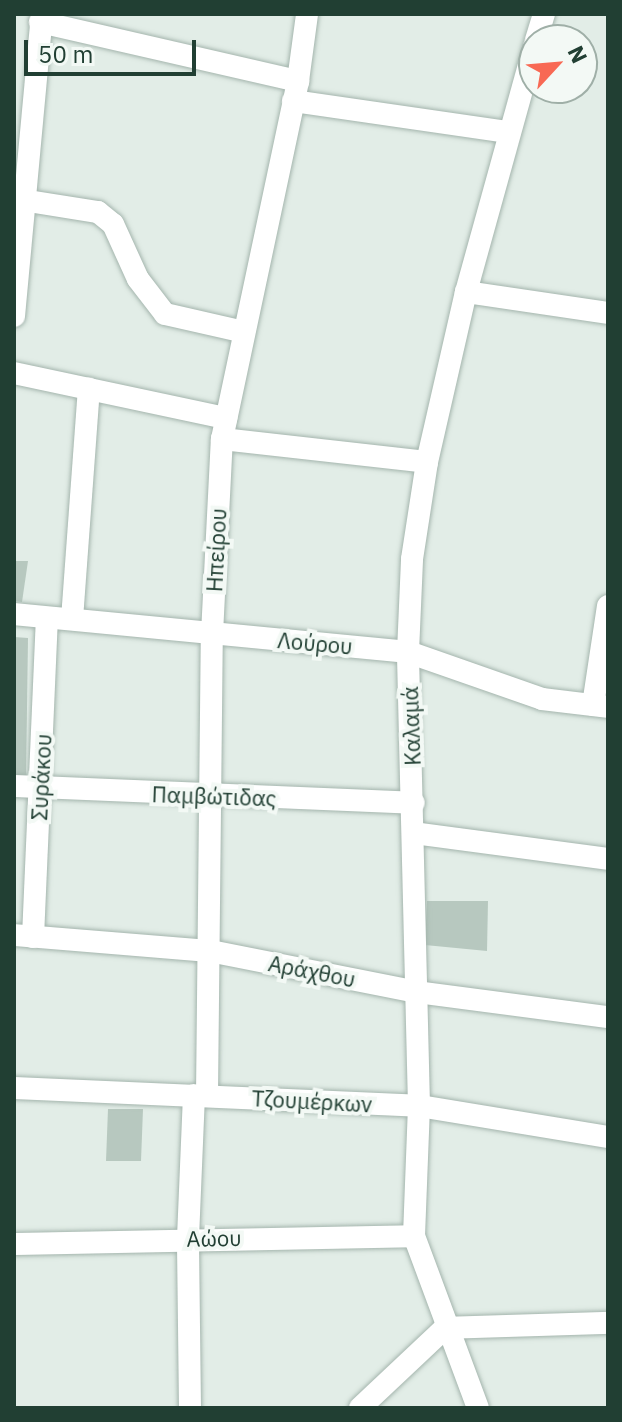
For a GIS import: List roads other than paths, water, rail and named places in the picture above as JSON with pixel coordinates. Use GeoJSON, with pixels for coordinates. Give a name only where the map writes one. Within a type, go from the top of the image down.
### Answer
{"type":"FeatureCollection","features":[{"type":"Feature","properties":{"kind":"street","name":"Ηπείρου"},"geometry":{"type":"LineString","coordinates":[[190,1408],[188,1238],[210,951],[212,634],[224,428],[296,91],[307,14]]}},
{"type":"Feature","properties":{"kind":"street"},"geometry":{"type":"LineString","coordinates":[[14,316],[22,200],[41,18],[296,91],[508,132]]}},
{"type":"Feature","properties":{"kind":"street","name":"Καλαμά"},"geometry":{"type":"LineString","coordinates":[[478,1408],[445,1328],[414,1236],[419,1106],[408,652],[413,542],[427,462],[466,292],[518,99]]}},
{"type":"Feature","properties":{"kind":"street"},"geometry":{"type":"LineString","coordinates":[[22,200],[98,212],[113,224],[138,279],[165,314],[244,332]]}},
{"type":"Feature","properties":{"kind":"street"},"geometry":{"type":"LineString","coordinates":[[466,292],[608,313]]}},
{"type":"Feature","properties":{"kind":"street"},"geometry":{"type":"LineString","coordinates":[[14,373],[89,389],[224,428],[427,462]]}},
{"type":"Feature","properties":{"kind":"street"},"geometry":{"type":"LineString","coordinates":[[72,619],[89,389]]}},
{"type":"Feature","properties":{"kind":"street"},"geometry":{"type":"LineString","coordinates":[[600,706],[608,606]]}},
{"type":"Feature","properties":{"kind":"street","name":"Λούρου"},"geometry":{"type":"LineString","coordinates":[[14,614],[408,652],[542,699],[600,706]]}},
{"type":"Feature","properties":{"kind":"street","name":"Συράκου"},"geometry":{"type":"LineString","coordinates":[[23,936],[40,787],[47,618]]}},
{"type":"Feature","properties":{"kind":"street","name":"Παμβώτιδας"},"geometry":{"type":"LineString","coordinates":[[14,786],[414,803]]}},
{"type":"Feature","properties":{"kind":"street"},"geometry":{"type":"LineString","coordinates":[[414,833],[608,859]]}},
{"type":"Feature","properties":{"kind":"street","name":"Αράχθου"},"geometry":{"type":"LineString","coordinates":[[23,936],[210,951],[417,992],[608,1017]]}},
{"type":"Feature","properties":{"kind":"street","name":"Τζουμέρκων"},"geometry":{"type":"LineString","coordinates":[[14,1088],[419,1106],[608,1137]]}},
{"type":"Feature","properties":{"kind":"street","name":"Αώου"},"geometry":{"type":"LineString","coordinates":[[14,1244],[188,1238],[414,1236]]}},
{"type":"Feature","properties":{"kind":"street"},"geometry":{"type":"LineString","coordinates":[[360,1408],[445,1328],[608,1323]]}}]}
